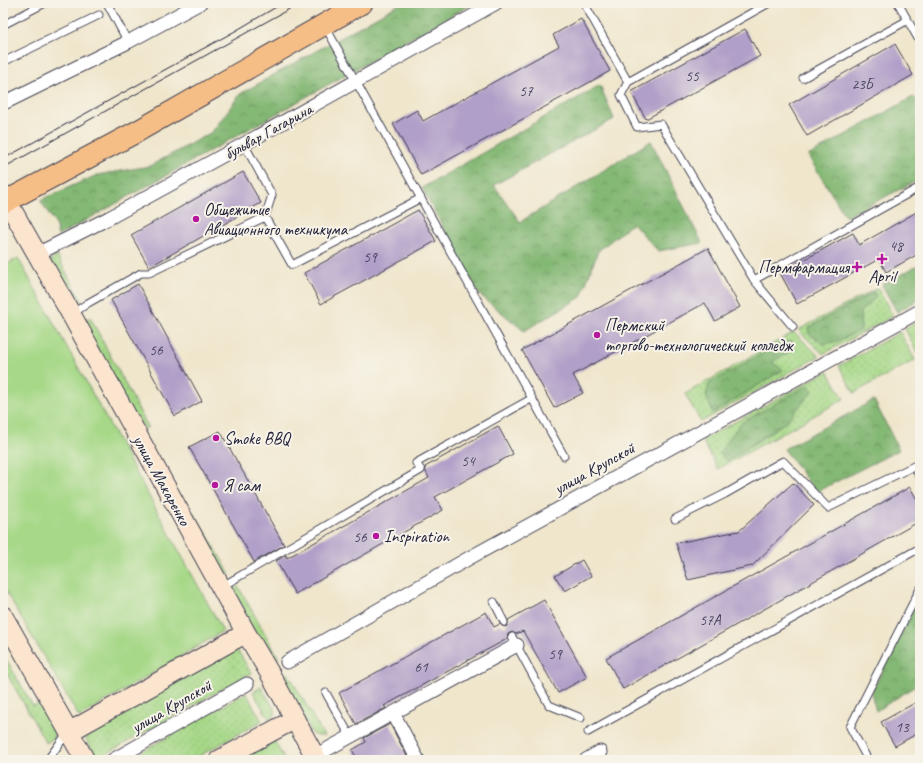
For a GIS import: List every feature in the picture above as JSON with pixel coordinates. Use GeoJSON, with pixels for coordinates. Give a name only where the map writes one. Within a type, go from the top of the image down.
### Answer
{"type":"FeatureCollection","features":[{"type":"Feature","properties":{"kind":"main road"},"geometry":{"type":"LineString","coordinates":[[4,199],[138,131],[325,25],[352,5]]}},
{"type":"Feature","properties":{"kind":"main road","name":"улица Макаренко"},"geometry":{"type":"LineString","coordinates":[[4,199],[38,254],[316,758]]}},
{"type":"Feature","properties":{"kind":"main road"},"geometry":{"type":"LineString","coordinates":[[3,616],[85,760]]}},
{"type":"Feature","properties":{"kind":"main road"},"geometry":{"type":"LineString","coordinates":[[69,732],[246,633]]}},
{"type":"Feature","properties":{"kind":"main road"},"geometry":{"type":"LineString","coordinates":[[219,760],[295,719]]}},
{"type":"Feature","properties":{"kind":"street"},"geometry":{"type":"LineString","coordinates":[[3,96],[6,102],[128,42],[200,3]]}},
{"type":"Feature","properties":{"kind":"street","name":"бульвар Гагарина"},"geometry":{"type":"LineString","coordinates":[[38,254],[107,219],[244,144],[496,3]]}},
{"type":"Feature","properties":{"kind":"street","name":"улица Крупской"},"geometry":{"type":"LineString","coordinates":[[287,662],[471,556],[920,311]]}},
{"type":"Feature","properties":{"kind":"street"},"geometry":{"type":"LineString","coordinates":[[316,758],[350,736],[393,713],[515,641]]}},
{"type":"Feature","properties":{"kind":"street","name":"улица Крупской"},"geometry":{"type":"LineString","coordinates":[[113,760],[247,684]]}},
{"type":"Feature","properties":{"kind":"street"},"geometry":{"type":"LineString","coordinates":[[393,713],[418,760]]}},
{"type":"Feature","properties":{"kind":"street"},"geometry":{"type":"LineString","coordinates":[[586,760],[600,752]]}},
{"type":"Feature","properties":{"kind":"lane"},"geometry":{"type":"LineString","coordinates":[[3,25],[45,3]]}},
{"type":"Feature","properties":{"kind":"lane"},"geometry":{"type":"LineString","coordinates":[[107,3],[128,42]]}},
{"type":"Feature","properties":{"kind":"lane"},"geometry":{"type":"LineString","coordinates":[[584,3],[628,82]]}},
{"type":"Feature","properties":{"kind":"lane"},"geometry":{"type":"LineString","coordinates":[[769,3],[628,82],[621,95],[637,127],[661,124],[754,280],[793,327]]}},
{"type":"Feature","properties":{"kind":"lane"},"geometry":{"type":"LineString","coordinates":[[898,3],[920,42]]}},
{"type":"Feature","properties":{"kind":"lane"},"geometry":{"type":"LineString","coordinates":[[3,62],[98,15]]}},
{"type":"Feature","properties":{"kind":"lane"},"geometry":{"type":"LineString","coordinates":[[803,78],[908,20]]}},
{"type":"Feature","properties":{"kind":"lane"},"geometry":{"type":"LineString","coordinates":[[325,25],[531,399],[564,456]]}},
{"type":"Feature","properties":{"kind":"lane"},"geometry":{"type":"LineString","coordinates":[[71,314],[141,273],[149,273],[265,217],[272,195],[244,144]]}},
{"type":"Feature","properties":{"kind":"lane"},"geometry":{"type":"LineString","coordinates":[[754,280],[920,187]]}},
{"type":"Feature","properties":{"kind":"lane"},"geometry":{"type":"LineString","coordinates":[[265,217],[292,265],[421,198]]}},
{"type":"Feature","properties":{"kind":"lane"},"geometry":{"type":"LineString","coordinates":[[221,587],[421,470],[416,463],[531,399]]}},
{"type":"Feature","properties":{"kind":"lane"},"geometry":{"type":"LineString","coordinates":[[676,519],[726,494],[783,461],[828,508],[914,466],[920,477]]}},
{"type":"Feature","properties":{"kind":"lane"},"geometry":{"type":"LineString","coordinates":[[588,732],[920,548]]}},
{"type":"Feature","properties":{"kind":"lane"},"geometry":{"type":"LineString","coordinates":[[868,760],[850,727],[920,589]]}},
{"type":"Feature","properties":{"kind":"lane"},"geometry":{"type":"LineString","coordinates":[[494,602],[504,622]]}},
{"type":"Feature","properties":{"kind":"lane"},"geometry":{"type":"LineString","coordinates":[[515,641],[549,705],[580,718]]}},
{"type":"Feature","properties":{"kind":"lane"},"geometry":{"type":"LineString","coordinates":[[326,693],[350,736]]}},
{"type":"Feature","properties":{"kind":"lane"},"geometry":{"type":"LineString","coordinates":[[46,760],[69,732]]}},
{"type":"Feature","properties":{"kind":"green space"},"geometry":{"type":"Polygon","coordinates":[[[401,3],[474,3],[58,236],[55,223],[40,200],[97,175],[150,166],[212,132],[240,94],[401,3]]]}},
{"type":"Feature","properties":{"kind":"green space"},"geometry":{"type":"Polygon","coordinates":[[[600,85],[614,119],[494,185],[520,222],[651,141],[702,243],[658,251],[633,223],[598,251],[581,297],[524,331],[479,294],[422,188],[600,85]]]}},
{"type":"Feature","properties":{"kind":"green space"},"geometry":{"type":"Polygon","coordinates":[[[913,97],[920,102],[920,179],[846,217],[808,156],[913,97]]]}},
{"type":"Feature","properties":{"kind":"green space"},"geometry":{"type":"Polygon","coordinates":[[[57,256],[82,301],[74,304],[50,260],[57,256]]]}},
{"type":"Feature","properties":{"kind":"green space"},"geometry":{"type":"Polygon","coordinates":[[[18,258],[223,631],[79,717],[3,587],[3,267],[18,258]]]}},
{"type":"Feature","properties":{"kind":"green space"},"geometry":{"type":"Polygon","coordinates":[[[920,264],[920,299],[897,312],[882,285],[920,264]]]}},
{"type":"Feature","properties":{"kind":"green space"},"geometry":{"type":"Polygon","coordinates":[[[878,288],[893,316],[823,354],[798,330],[878,288]]]}},
{"type":"Feature","properties":{"kind":"green space"},"geometry":{"type":"Polygon","coordinates":[[[874,292],[876,297],[860,312],[861,330],[838,341],[823,344],[809,334],[808,328],[874,292]]]}},
{"type":"Feature","properties":{"kind":"green space"},"geometry":{"type":"Polygon","coordinates":[[[90,317],[148,427],[145,429],[122,402],[83,322],[90,317]]]}},
{"type":"Feature","properties":{"kind":"green space"},"geometry":{"type":"Polygon","coordinates":[[[920,320],[920,356],[919,356],[905,329],[920,320]]]}},
{"type":"Feature","properties":{"kind":"green space"},"geometry":{"type":"Polygon","coordinates":[[[794,332],[819,356],[701,422],[685,394],[794,332]]]}},
{"type":"Feature","properties":{"kind":"green space"},"geometry":{"type":"Polygon","coordinates":[[[900,332],[915,360],[854,393],[839,366],[900,332]]]}},
{"type":"Feature","properties":{"kind":"green space"},"geometry":{"type":"Polygon","coordinates":[[[792,341],[793,350],[772,362],[783,370],[713,413],[706,396],[709,384],[782,342],[792,341]]]}},
{"type":"Feature","properties":{"kind":"green space"},"geometry":{"type":"Polygon","coordinates":[[[828,371],[844,399],[718,469],[702,440],[828,371]]]}},
{"type":"Feature","properties":{"kind":"green space"},"geometry":{"type":"Polygon","coordinates":[[[808,385],[813,391],[787,421],[728,461],[719,453],[741,423],[808,385]]]}},
{"type":"Feature","properties":{"kind":"green space"},"geometry":{"type":"Polygon","coordinates":[[[874,400],[899,450],[816,492],[784,449],[874,400]]]}},
{"type":"Feature","properties":{"kind":"green space"},"geometry":{"type":"Polygon","coordinates":[[[193,514],[195,514],[230,574],[224,575],[204,546],[193,514]]]}},
{"type":"Feature","properties":{"kind":"green space"},"geometry":{"type":"Polygon","coordinates":[[[238,586],[279,658],[271,663],[233,591],[238,586]]]}},
{"type":"Feature","properties":{"kind":"green space"},"geometry":{"type":"Polygon","coordinates":[[[920,596],[920,683],[876,711],[871,693],[920,596]]]}},
{"type":"Feature","properties":{"kind":"green space"},"geometry":{"type":"Polygon","coordinates":[[[237,649],[251,673],[97,759],[83,734],[237,649]]]}},
{"type":"Feature","properties":{"kind":"green space"},"geometry":{"type":"Polygon","coordinates":[[[3,654],[33,706],[40,703],[54,731],[53,739],[46,743],[3,667],[3,654]]]}},
{"type":"Feature","properties":{"kind":"green space"},"geometry":{"type":"Polygon","coordinates":[[[288,673],[324,736],[312,734],[281,677],[288,673]]]}},
{"type":"Feature","properties":{"kind":"green space"},"geometry":{"type":"Polygon","coordinates":[[[261,687],[275,710],[275,715],[269,719],[253,692],[261,687]]]}},
{"type":"Feature","properties":{"kind":"green space"},"geometry":{"type":"Polygon","coordinates":[[[246,693],[262,721],[192,760],[127,760],[246,693]]]}},
{"type":"Feature","properties":{"kind":"green space"},"geometry":{"type":"Polygon","coordinates":[[[272,737],[285,760],[233,760],[272,737]]]}},
{"type":"Feature","properties":{"kind":"building"},"geometry":{"type":"Polygon","coordinates":[[[581,19],[610,71],[421,175],[393,124],[417,110],[423,121],[559,46],[553,35],[581,19]]]}},
{"type":"Feature","properties":{"kind":"building"},"geometry":{"type":"Polygon","coordinates":[[[745,29],[760,56],[646,119],[631,92],[745,29]]]}},
{"type":"Feature","properties":{"kind":"building"},"geometry":{"type":"Polygon","coordinates":[[[895,44],[913,75],[807,136],[789,105],[895,44]]]}},
{"type":"Feature","properties":{"kind":"building","name":"Общежитие Авиационного техникума"},"geometry":{"type":"Polygon","coordinates":[[[243,172],[261,203],[149,267],[131,235],[243,172]]]}},
{"type":"Feature","properties":{"kind":"building"},"geometry":{"type":"Polygon","coordinates":[[[418,210],[436,241],[321,304],[304,273],[418,210]]]}},
{"type":"Feature","properties":{"kind":"building"},"geometry":{"type":"Polygon","coordinates":[[[920,210],[920,253],[886,272],[879,259],[797,304],[780,273],[853,233],[859,245],[920,210]]]}},
{"type":"Feature","properties":{"kind":"building","name":"Пермский торгово-технологический колледж"},"geometry":{"type":"Polygon","coordinates":[[[708,248],[740,307],[715,321],[705,303],[573,375],[583,393],[554,408],[522,350],[708,248]]]}},
{"type":"Feature","properties":{"kind":"building"},"geometry":{"type":"Polygon","coordinates":[[[138,284],[202,401],[175,416],[111,300],[138,284]]]}},
{"type":"Feature","properties":{"kind":"building"},"geometry":{"type":"Polygon","coordinates":[[[498,426],[513,454],[435,497],[443,510],[295,594],[276,561],[286,555],[287,558],[429,478],[425,467],[498,426]]]}},
{"type":"Feature","properties":{"kind":"building"},"geometry":{"type":"Polygon","coordinates":[[[220,431],[284,545],[254,562],[189,447],[220,431]]]}},
{"type":"Feature","properties":{"kind":"building"},"geometry":{"type":"Polygon","coordinates":[[[793,483],[814,505],[752,566],[688,580],[676,543],[739,531],[793,483]]]}},
{"type":"Feature","properties":{"kind":"building"},"geometry":{"type":"Polygon","coordinates":[[[910,487],[920,505],[920,521],[623,689],[606,658],[910,487]]]}},
{"type":"Feature","properties":{"kind":"building"},"geometry":{"type":"Polygon","coordinates":[[[582,560],[591,576],[565,591],[555,576],[582,560]]]}},
{"type":"Feature","properties":{"kind":"building"},"geometry":{"type":"Polygon","coordinates":[[[544,600],[587,677],[558,693],[523,631],[516,634],[512,632],[508,634],[507,639],[384,706],[386,708],[356,724],[339,693],[486,612],[494,627],[500,624],[506,627],[508,620],[544,600]]]}},
{"type":"Feature","properties":{"kind":"building"},"geometry":{"type":"Polygon","coordinates":[[[920,700],[920,732],[895,746],[881,722],[920,700]]]}},
{"type":"Feature","properties":{"kind":"building"},"geometry":{"type":"Polygon","coordinates":[[[390,724],[409,760],[358,760],[352,750],[366,742],[364,738],[390,724]]]}},
{"type":"Feature","properties":{"kind":"tram line"},"geometry":{"type":"LineString","coordinates":[[3,159],[283,3]]}},
{"type":"Feature","properties":{"kind":"tram line"},"geometry":{"type":"LineString","coordinates":[[3,168],[300,3]]}},
{"type":"Feature","properties":{"kind":"place","name":"Общежитие Авиационного техникума"},"geometry":{"type":"Point","coordinates":[196,219]}},
{"type":"Feature","properties":{"kind":"place","name":"April"},"geometry":{"type":"Point","coordinates":[882,259]}},
{"type":"Feature","properties":{"kind":"place","name":"Пермфармация"},"geometry":{"type":"Point","coordinates":[857,267]}},
{"type":"Feature","properties":{"kind":"place","name":"Пермский торгово-технологический колледж"},"geometry":{"type":"Point","coordinates":[597,335]}},
{"type":"Feature","properties":{"kind":"place","name":"Smoke BBQ"},"geometry":{"type":"Point","coordinates":[216,438]}},
{"type":"Feature","properties":{"kind":"place","name":"Я сам"},"geometry":{"type":"Point","coordinates":[215,485]}},
{"type":"Feature","properties":{"kind":"place","name":"Inspiration"},"geometry":{"type":"Point","coordinates":[376,536]}}]}
